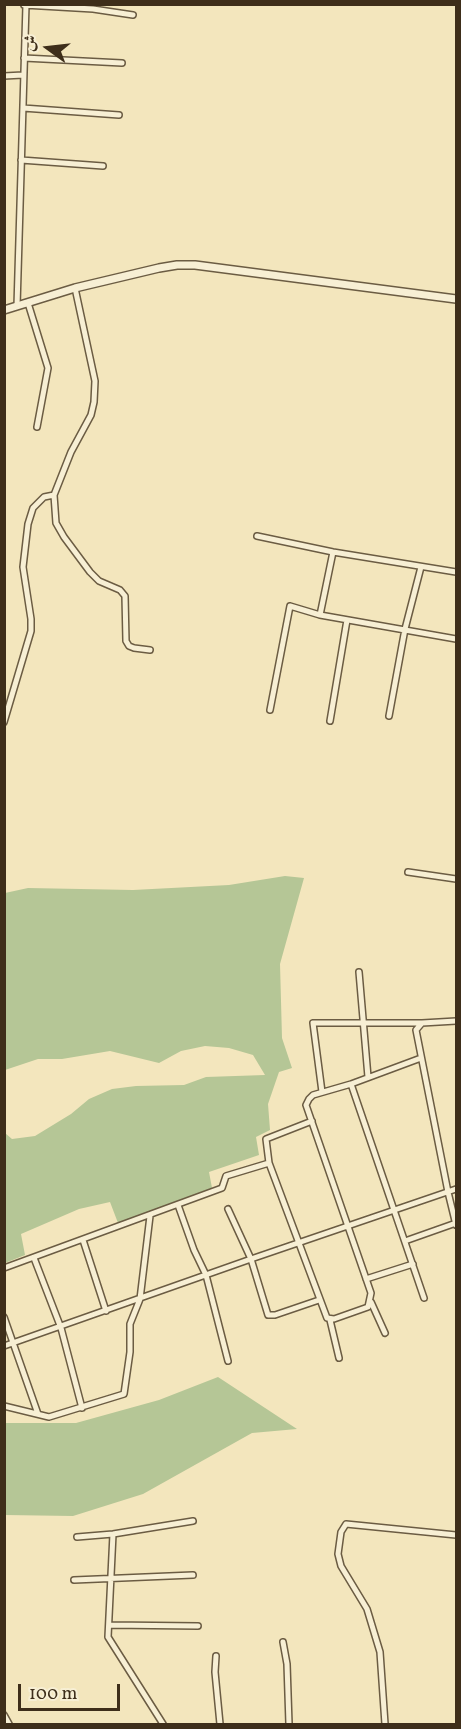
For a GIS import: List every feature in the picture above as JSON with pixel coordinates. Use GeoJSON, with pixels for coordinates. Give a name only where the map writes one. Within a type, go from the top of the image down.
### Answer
{"type":"FeatureCollection","features":[{"type":"Feature","properties":{"kind":"street"},"geometry":{"type":"LineString","coordinates":[[17,306],[24,5],[93,7],[133,15]]}},
{"type":"Feature","properties":{"kind":"street"},"geometry":{"type":"LineString","coordinates":[[24,58],[122,63]]}},
{"type":"Feature","properties":{"kind":"street"},"geometry":{"type":"LineString","coordinates":[[4,75],[23,75]]}},
{"type":"Feature","properties":{"kind":"street"},"geometry":{"type":"LineString","coordinates":[[23,108],[119,115]]}},
{"type":"Feature","properties":{"kind":"street"},"geometry":{"type":"LineString","coordinates":[[21,160],[103,166]]}},
{"type":"Feature","properties":{"kind":"street"},"geometry":{"type":"LineString","coordinates":[[4,310],[75,288],[159,268],[195,265],[456,299]]}},
{"type":"Feature","properties":{"kind":"street"},"geometry":{"type":"LineString","coordinates":[[75,288],[95,381],[94,402],[91,415],[71,452],[54,495],[56,523],[90,572],[99,581],[120,590],[125,596],[126,641],[129,646],[150,650]]}},
{"type":"Feature","properties":{"kind":"street"},"geometry":{"type":"LineString","coordinates":[[28,303],[48,368],[37,427]]}},
{"type":"Feature","properties":{"kind":"street"},"geometry":{"type":"LineString","coordinates":[[4,722],[31,625],[23,567],[28,524],[33,508],[44,497],[54,495]]}},
{"type":"Feature","properties":{"kind":"street"},"geometry":{"type":"LineString","coordinates":[[257,536],[333,552],[456,572]]}},
{"type":"Feature","properties":{"kind":"street"},"geometry":{"type":"LineString","coordinates":[[320,615],[333,552]]}},
{"type":"Feature","properties":{"kind":"street"},"geometry":{"type":"LineString","coordinates":[[389,716],[405,629],[421,567]]}},
{"type":"Feature","properties":{"kind":"street"},"geometry":{"type":"LineString","coordinates":[[270,710],[290,606],[320,615],[456,639]]}},
{"type":"Feature","properties":{"kind":"street"},"geometry":{"type":"LineString","coordinates":[[330,721],[347,620]]}},
{"type":"Feature","properties":{"kind":"street"},"geometry":{"type":"LineString","coordinates":[[408,872],[456,879]]}},
{"type":"Feature","properties":{"kind":"street"},"geometry":{"type":"LineString","coordinates":[[359,972],[368,1077]]}},
{"type":"Feature","properties":{"kind":"street"},"geometry":{"type":"LineString","coordinates":[[322,1092],[313,1023],[456,1021]]}},
{"type":"Feature","properties":{"kind":"street"},"geometry":{"type":"LineString","coordinates":[[405,1241],[456,1224],[422,1058],[416,1039],[416,1030],[422,1023]]}},
{"type":"Feature","properties":{"kind":"street"},"geometry":{"type":"LineString","coordinates":[[385,1333],[371,1302],[371,1293],[306,1106],[313,1095],[422,1058]]}},
{"type":"Feature","properties":{"kind":"street"},"geometry":{"type":"LineString","coordinates":[[351,1084],[424,1298]]}},
{"type":"Feature","properties":{"kind":"street"},"geometry":{"type":"LineString","coordinates":[[312,1121],[266,1139],[269,1163],[319,1300],[325,1315],[330,1320],[339,1358]]}},
{"type":"Feature","properties":{"kind":"street"},"geometry":{"type":"LineString","coordinates":[[4,1268],[222,1188],[226,1176],[269,1163]]}},
{"type":"Feature","properties":{"kind":"street"},"geometry":{"type":"LineString","coordinates":[[4,1346],[61,1328],[348,1225],[456,1190]]}},
{"type":"Feature","properties":{"kind":"street"},"geometry":{"type":"LineString","coordinates":[[178,1205],[194,1250],[206,1275],[228,1361]]}},
{"type":"Feature","properties":{"kind":"street"},"geometry":{"type":"LineString","coordinates":[[228,1209],[250,1259],[268,1315],[275,1315],[319,1300]]}},
{"type":"Feature","properties":{"kind":"street"},"geometry":{"type":"LineString","coordinates":[[4,1406],[49,1417],[124,1394],[130,1352],[130,1324],[140,1299],[150,1216]]}},
{"type":"Feature","properties":{"kind":"street"},"geometry":{"type":"LineString","coordinates":[[83,1240],[106,1311]]}},
{"type":"Feature","properties":{"kind":"street"},"geometry":{"type":"LineString","coordinates":[[34,1258],[61,1328],[82,1408]]}},
{"type":"Feature","properties":{"kind":"street"},"geometry":{"type":"LineString","coordinates":[[366,1279],[413,1264]]}},
{"type":"Feature","properties":{"kind":"street"},"geometry":{"type":"LineString","coordinates":[[330,1320],[368,1307],[371,1302]]}},
{"type":"Feature","properties":{"kind":"street"},"geometry":{"type":"LineString","coordinates":[[4,1317],[38,1414]]}},
{"type":"Feature","properties":{"kind":"street"},"geometry":{"type":"LineString","coordinates":[[77,1537],[113,1534],[193,1521]]}},
{"type":"Feature","properties":{"kind":"street"},"geometry":{"type":"LineString","coordinates":[[385,1725],[380,1652],[367,1609],[341,1566],[338,1554],[341,1532],[346,1524],[456,1535]]}},
{"type":"Feature","properties":{"kind":"street"},"geometry":{"type":"LineString","coordinates":[[113,1534],[108,1637],[163,1725]]}},
{"type":"Feature","properties":{"kind":"street"},"geometry":{"type":"LineString","coordinates":[[74,1580],[193,1575]]}},
{"type":"Feature","properties":{"kind":"street"},"geometry":{"type":"LineString","coordinates":[[109,1626],[198,1626]]}},
{"type":"Feature","properties":{"kind":"street"},"geometry":{"type":"LineString","coordinates":[[283,1641],[287,1664],[289,1725]]}},
{"type":"Feature","properties":{"kind":"street"},"geometry":{"type":"LineString","coordinates":[[216,1656],[215,1672],[220,1725]]}},
{"type":"Feature","properties":{"kind":"street"},"geometry":{"type":"LineString","coordinates":[[4,1715],[9,1725]]}},
{"type":"Feature","properties":{"kind":"green space"},"geometry":{"type":"Polygon","coordinates":[[[285,876],[304,878],[280,964],[282,1038],[292,1068],[279,1072],[268,1104],[270,1130],[256,1137],[259,1155],[209,1172],[212,1188],[118,1223],[110,1202],[79,1209],[21,1234],[25,1255],[5,1263],[5,1133],[12,1139],[35,1136],[71,1114],[89,1099],[112,1089],[184,1085],[206,1077],[265,1075],[253,1055],[229,1048],[205,1046],[181,1051],[159,1063],[110,1051],[62,1059],[38,1059],[5,1070],[5,893],[28,888],[133,890],[229,885],[285,876]]]}},
{"type":"Feature","properties":{"kind":"green space"},"geometry":{"type":"Polygon","coordinates":[[[218,1377],[297,1429],[252,1433],[143,1494],[73,1516],[5,1515],[5,1423],[76,1423],[159,1400],[218,1377]]]}}]}
